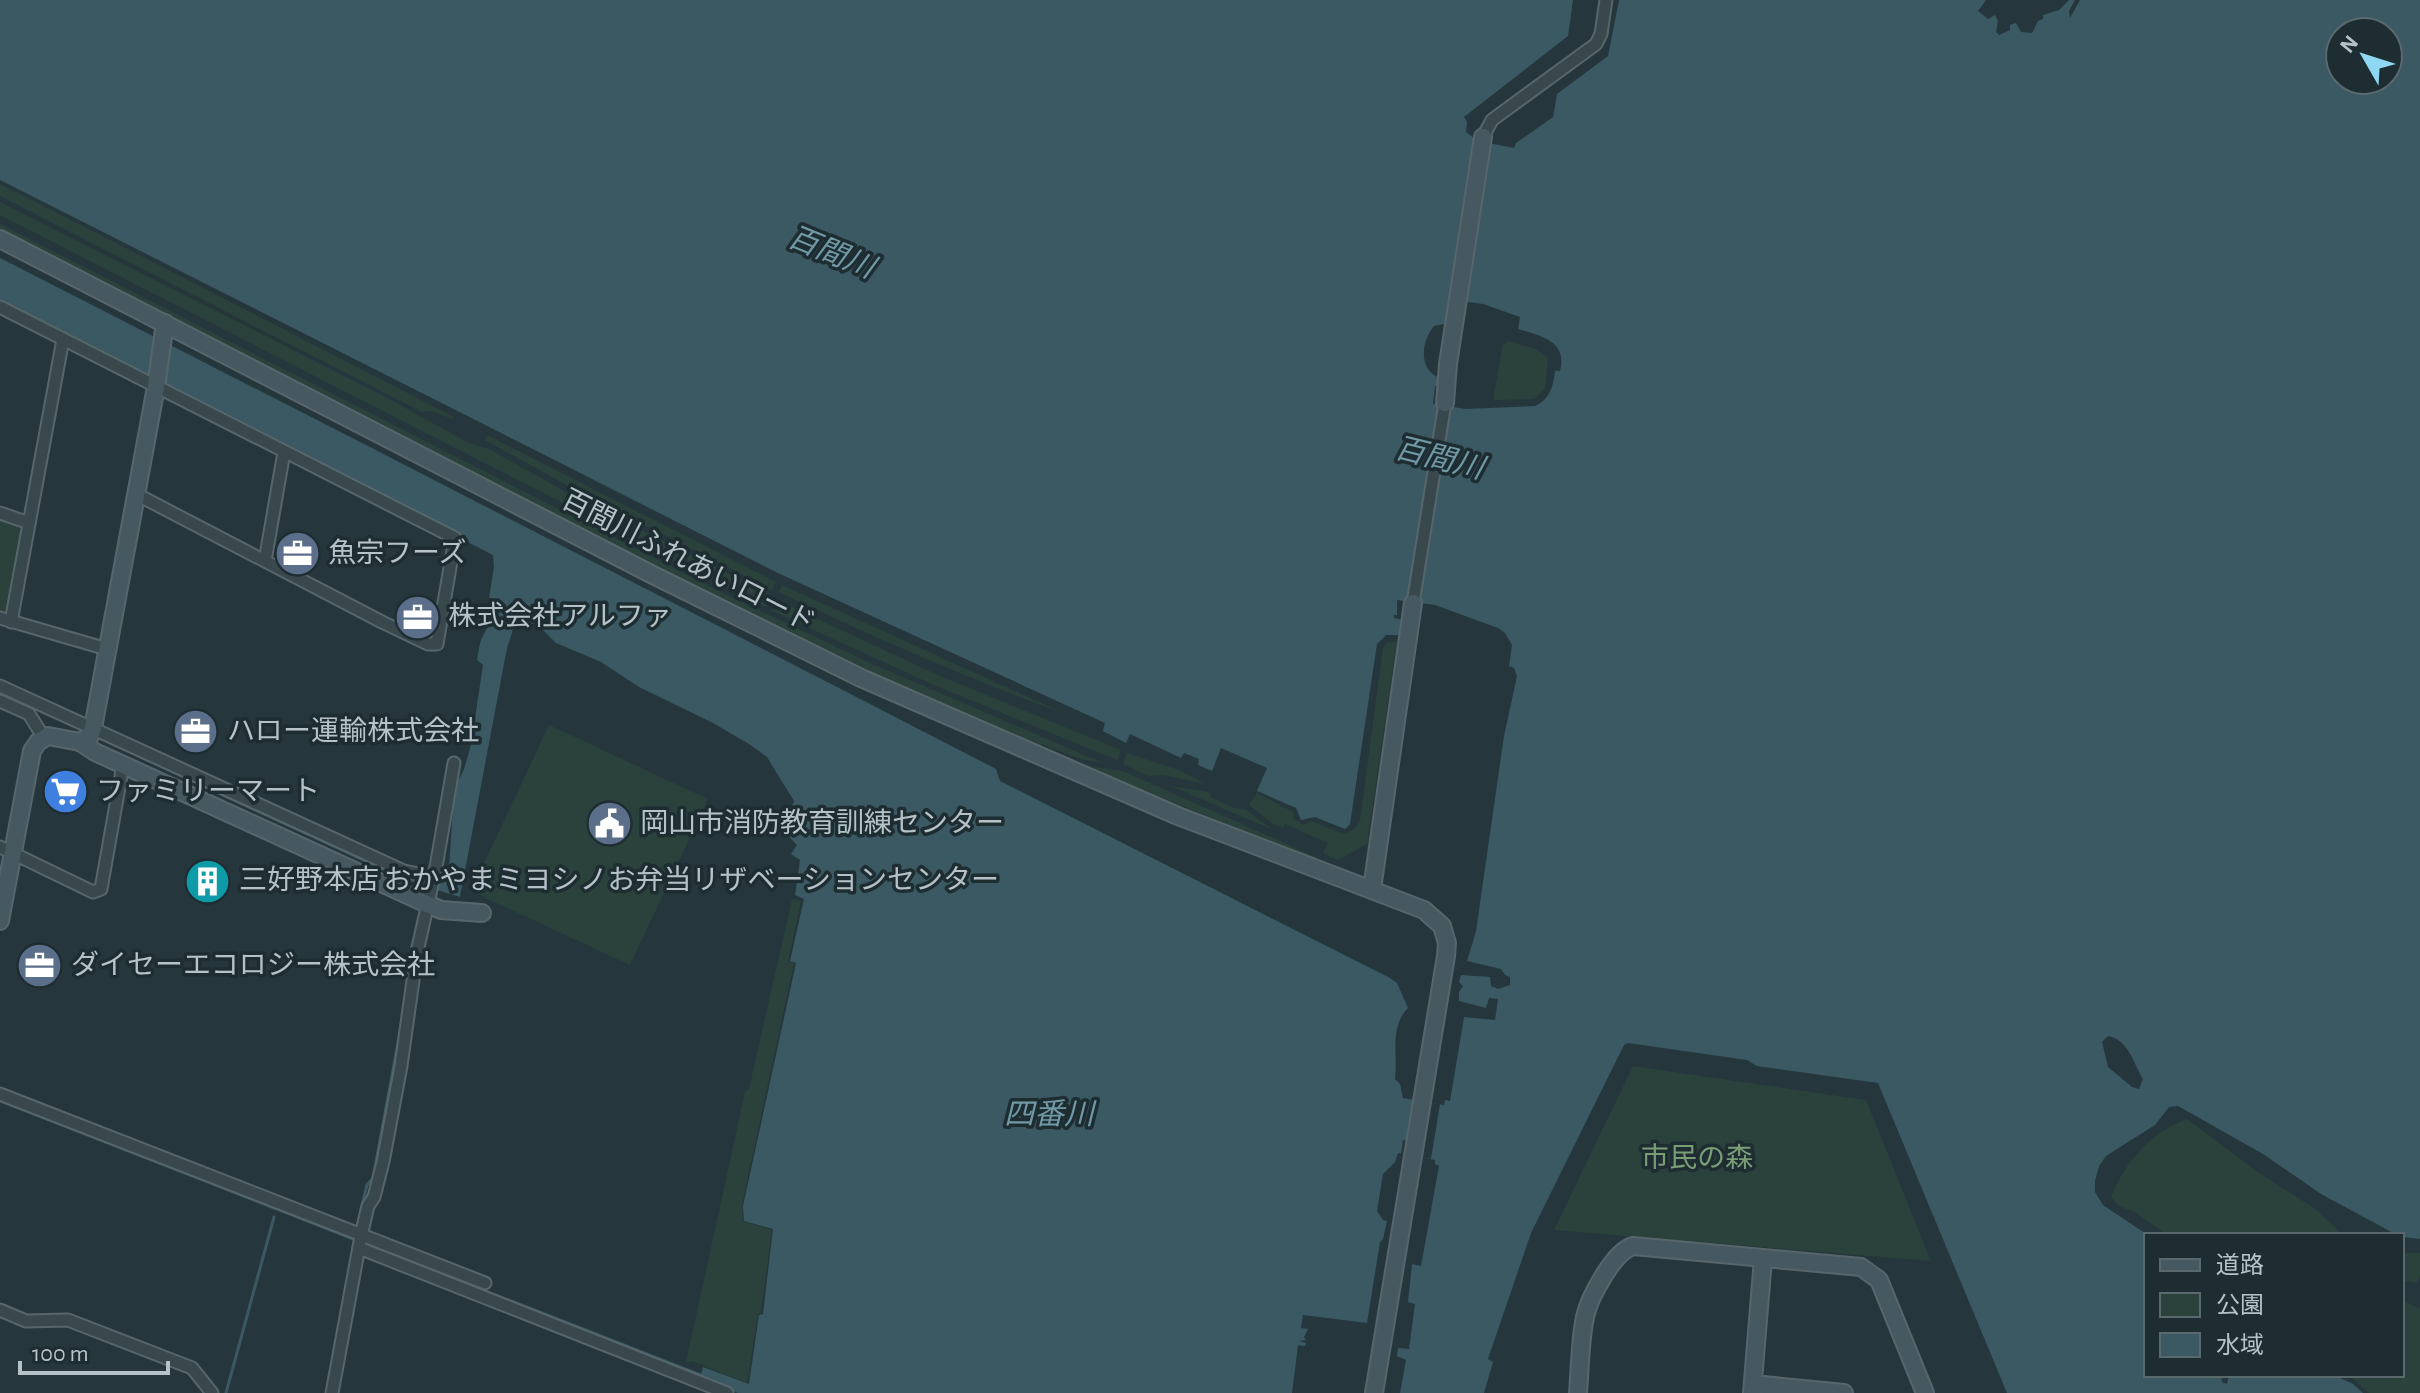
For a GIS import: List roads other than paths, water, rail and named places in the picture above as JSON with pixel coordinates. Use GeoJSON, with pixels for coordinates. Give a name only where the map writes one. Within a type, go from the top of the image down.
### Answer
{"type":"FeatureCollection","features":[{"type":"Feature","properties":{"kind":"street"},"geometry":{"type":"LineString","coordinates":[[1372,889],[1483,137],[1492,120],[1596,44],[1601,34],[1606,0]]}},
{"type":"Feature","properties":{"kind":"street","name":"百間川ふれあいロード"},"geometry":{"type":"LineString","coordinates":[[0,239],[164,331],[861,678],[1178,816],[1372,889],[1424,910],[1437,920],[1445,933],[1446,956],[1374,1393]]}},
{"type":"Feature","properties":{"kind":"street"},"geometry":{"type":"LineString","coordinates":[[0,307],[157,383],[284,452],[455,538],[437,644],[428,644],[136,494]]}},
{"type":"Feature","properties":{"kind":"street"},"geometry":{"type":"LineString","coordinates":[[89,734],[157,383],[164,331]]}},
{"type":"Feature","properties":{"kind":"street"},"geometry":{"type":"LineString","coordinates":[[63,339],[29,523],[6,620],[107,649]]}},
{"type":"Feature","properties":{"kind":"street"},"geometry":{"type":"LineString","coordinates":[[265,561],[284,452]]}},
{"type":"Feature","properties":{"kind":"street"},"geometry":{"type":"LineString","coordinates":[[0,513],[29,523]]}},
{"type":"Feature","properties":{"kind":"street"},"geometry":{"type":"LineString","coordinates":[[0,686],[89,734],[404,871],[430,888],[441,910],[482,913]]}},
{"type":"Feature","properties":{"kind":"street"},"geometry":{"type":"LineString","coordinates":[[0,701],[29,714],[44,738]]}},
{"type":"Feature","properties":{"kind":"street"},"geometry":{"type":"LineString","coordinates":[[0,921],[6,850],[32,751],[44,738],[59,736],[72,742],[89,734]]}},
{"type":"Feature","properties":{"kind":"street"},"geometry":{"type":"LineString","coordinates":[[89,734],[123,765],[430,888]]}},
{"type":"Feature","properties":{"kind":"street"},"geometry":{"type":"LineString","coordinates":[[332,1393],[360,1242],[383,1162],[401,1066],[417,952],[454,763]]}},
{"type":"Feature","properties":{"kind":"street"},"geometry":{"type":"LineString","coordinates":[[6,850],[93,892],[101,889],[123,765]]}},
{"type":"Feature","properties":{"kind":"street"},"geometry":{"type":"LineString","coordinates":[[0,1094],[727,1393]]}},
{"type":"Feature","properties":{"kind":"street"},"geometry":{"type":"LineString","coordinates":[[1578,1393],[1586,1312],[1613,1260],[1624,1248],[1633,1246],[1861,1267],[1871,1272],[1879,1280],[1925,1393]]}},
{"type":"Feature","properties":{"kind":"street"},"geometry":{"type":"LineString","coordinates":[[1763,1259],[1752,1388],[1844,1393]]}},
{"type":"Feature","properties":{"kind":"street"},"geometry":{"type":"LineString","coordinates":[[453,1279],[485,1283]]}},
{"type":"Feature","properties":{"kind":"street"},"geometry":{"type":"LineString","coordinates":[[0,1310],[26,1321],[68,1320],[192,1368],[212,1393]]}},
{"type":"Feature","properties":{"kind":"water"},"geometry":{"type":"Polygon","coordinates":[[[0,0],[1573,0],[1568,36],[1464,117],[1466,132],[1478,141],[1514,148],[1516,143],[1553,117],[1557,94],[1608,56],[1619,0],[1986,0],[1978,11],[1988,19],[1995,15],[1999,35],[2016,23],[2021,32],[2032,33],[2043,15],[2059,10],[2069,0],[2075,0],[2069,11],[2070,18],[2080,0],[2420,0],[2420,1239],[2393,1233],[2321,1194],[2263,1154],[2178,1106],[2169,1107],[2155,1125],[2106,1156],[2095,1181],[2095,1192],[2103,1205],[2145,1233],[2144,1377],[2221,1377],[2222,1382],[2227,1384],[2229,1377],[2338,1377],[2363,1393],[2007,1393],[1878,1083],[1628,1043],[1624,1045],[1531,1233],[1488,1359],[1493,1362],[1484,1393],[1400,1393],[1406,1360],[1397,1356],[1398,1348],[1409,1349],[1415,1304],[1408,1302],[1412,1264],[1421,1266],[1439,1166],[1435,1160],[1398,1153],[1395,1162],[1383,1174],[1377,1211],[1387,1221],[1380,1242],[1367,1323],[1303,1315],[1301,1328],[1308,1329],[1304,1337],[1306,1340],[1299,1341],[1306,1343],[1305,1346],[1298,1345],[1292,1393],[738,1393],[700,1379],[703,1367],[749,1384],[759,1315],[763,1314],[773,1229],[744,1221],[743,1206],[796,963],[790,961],[804,899],[795,895],[800,860],[791,854],[797,845],[785,829],[794,801],[767,757],[713,723],[639,687],[601,662],[556,643],[536,623],[523,626],[515,623],[507,648],[460,897],[437,890],[439,869],[449,868],[454,790],[471,745],[483,665],[477,660],[478,653],[494,609],[492,598],[489,598],[493,555],[0,301],[0,258],[996,769],[1000,781],[1390,978],[1397,983],[1408,1008],[1396,1033],[1395,1079],[1400,1084],[1403,1098],[1444,1105],[1445,1100],[1450,1101],[1464,1017],[1495,1020],[1498,999],[1489,998],[1486,1008],[1459,1001],[1463,986],[1459,982],[1461,975],[1490,977],[1491,986],[1498,989],[1510,985],[1510,977],[1501,969],[1467,961],[1476,931],[1504,736],[1517,676],[1514,668],[1509,666],[1512,645],[1505,633],[1435,605],[1397,600],[1397,615],[1394,618],[1402,620],[1400,635],[1386,635],[1377,644],[1350,824],[1345,829],[1315,817],[1301,820],[1296,808],[1257,791],[1267,768],[1221,748],[1212,771],[1198,765],[1199,759],[1184,753],[1181,758],[1130,734],[1126,743],[1103,731],[1105,723],[780,574],[0,180],[0,0]],[[1453,300],[1449,323],[1434,326],[1426,340],[1425,362],[1428,369],[1440,378],[1439,386],[1435,386],[1433,404],[1466,409],[1535,406],[1547,396],[1555,371],[1560,371],[1560,353],[1551,341],[1518,329],[1520,317],[1483,304],[1453,300]],[[2108,1036],[2102,1042],[2108,1067],[2132,1087],[2139,1089],[2143,1079],[2126,1047],[2108,1036]]]}},
{"type":"Feature","properties":{"kind":"waterway"},"geometry":{"type":"LineString","coordinates":[[98,737],[400,877],[431,885]]}},
{"type":"Feature","properties":{"kind":"waterway"},"geometry":{"type":"LineString","coordinates":[[356,1231],[367,1185],[373,1178],[400,1032]]}},
{"type":"Feature","properties":{"kind":"waterway"},"geometry":{"type":"LineString","coordinates":[[0,1101],[356,1240]]}},
{"type":"Feature","properties":{"kind":"waterway"},"geometry":{"type":"LineString","coordinates":[[226,1393],[274,1217]]}},
{"type":"Feature","properties":{"kind":"waterway"},"geometry":{"type":"LineString","coordinates":[[363,1243],[703,1376]]}},
{"type":"Feature","properties":{"kind":"place","name":"魚宗フーズ"},"geometry":{"type":"Point","coordinates":[297,554]}},
{"type":"Feature","properties":{"kind":"place","name":"株式会社アルファ"},"geometry":{"type":"Point","coordinates":[417,617]}},
{"type":"Feature","properties":{"kind":"place","name":"ハロー運輸株式会社"},"geometry":{"type":"Point","coordinates":[196,732]}},
{"type":"Feature","properties":{"kind":"place","name":"ファミリーマート"},"geometry":{"type":"Point","coordinates":[65,792]}},
{"type":"Feature","properties":{"kind":"place","name":"岡山市消防教育訓練センター"},"geometry":{"type":"Point","coordinates":[609,824]}},
{"type":"Feature","properties":{"kind":"place","name":"三好野本店 おかやまミヨシノお弁当リザベーションセンター"},"geometry":{"type":"Point","coordinates":[208,881]}},
{"type":"Feature","properties":{"kind":"place","name":"ダイセーエコロジー株式会社"},"geometry":{"type":"Point","coordinates":[40,966]}},
{"type":"Feature","properties":{"kind":"water label","name":"百間川"},"geometry":{"type":"Point","coordinates":[831,253]}},
{"type":"Feature","properties":{"kind":"water label","name":"百間川"},"geometry":{"type":"Point","coordinates":[1439,459]}},
{"type":"Feature","properties":{"kind":"water label","name":"四番川"},"geometry":{"type":"Point","coordinates":[1049,1115]}},
{"type":"Feature","properties":{"kind":"park label","name":"市民の森"},"geometry":{"type":"Point","coordinates":[1697,1159]}}]}
